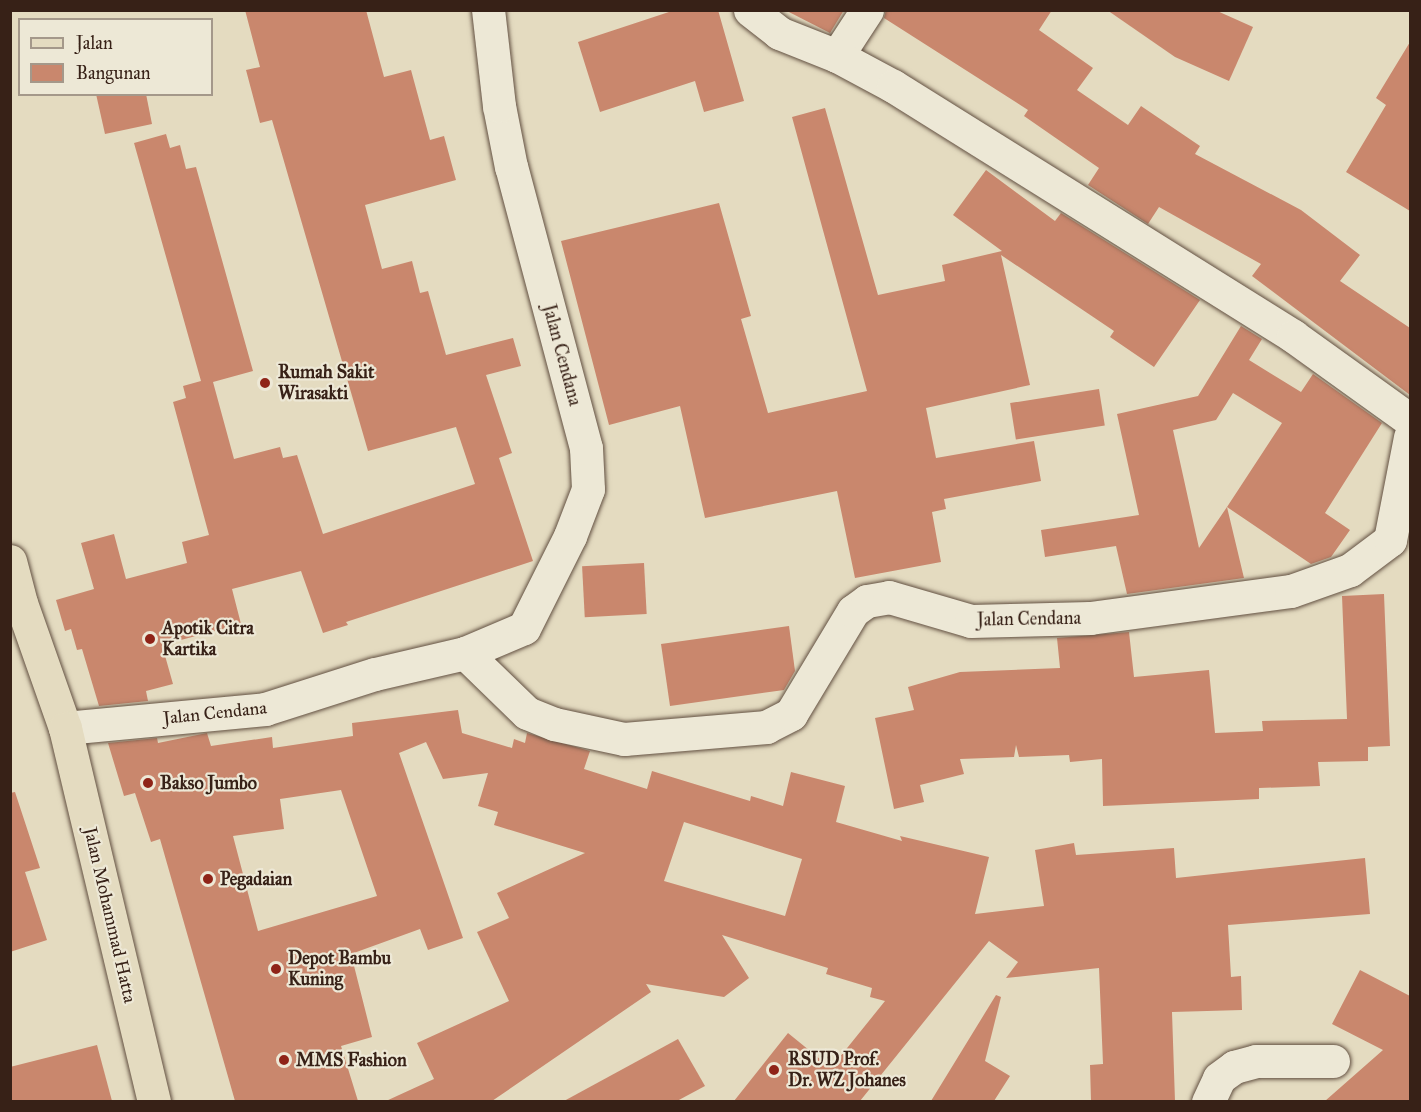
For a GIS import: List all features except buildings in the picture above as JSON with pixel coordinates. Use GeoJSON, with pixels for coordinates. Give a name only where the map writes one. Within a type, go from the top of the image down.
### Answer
{"type":"FeatureCollection","features":[{"type":"Feature","properties":{"kind":"main road","name":"Jalan Mohammad Hatta"},"geometry":{"type":"LineString","coordinates":[[10,561],[21,603],[65,728],[154,1101]]}},
{"type":"Feature","properties":{"kind":"street","name":"Jalan Cendana"},"geometry":{"type":"LineString","coordinates":[[65,728],[265,709],[375,674],[465,652],[524,627],[570,537],[588,489],[586,448],[511,167],[499,106],[488,10]]}},
{"type":"Feature","properties":{"kind":"street"},"geometry":{"type":"LineString","coordinates":[[750,10],[779,33],[837,56],[893,86],[1293,336],[1410,420]]}},
{"type":"Feature","properties":{"kind":"street"},"geometry":{"type":"LineString","coordinates":[[837,56],[867,10]]}},
{"type":"Feature","properties":{"kind":"street","name":"Jalan Cendana"},"geometry":{"type":"LineString","coordinates":[[465,652],[527,713],[554,724],[624,739],[766,727],[790,714],[853,610],[867,601],[889,597],[971,621],[1090,618],[1291,591],[1350,570],[1400,540],[1410,437]]}},
{"type":"Feature","properties":{"kind":"street"},"geometry":{"type":"LineString","coordinates":[[1208,1101],[1219,1078],[1234,1067],[1256,1061],[1333,1061]]}},
{"type":"Feature","properties":{"kind":"place","name":"Rumah Sakit Wirasakti"},"geometry":{"type":"Point","coordinates":[265,383]}},
{"type":"Feature","properties":{"kind":"place","name":"Apotik Citra Kartika"},"geometry":{"type":"Point","coordinates":[150,639]}},
{"type":"Feature","properties":{"kind":"place","name":"Bakso Jumbo"},"geometry":{"type":"Point","coordinates":[148,783]}},
{"type":"Feature","properties":{"kind":"place","name":"Pegadaian"},"geometry":{"type":"Point","coordinates":[208,879]}},
{"type":"Feature","properties":{"kind":"place","name":"Depot Bambu Kuning"},"geometry":{"type":"Point","coordinates":[276,969]}},
{"type":"Feature","properties":{"kind":"place","name":"MMS Fashion"},"geometry":{"type":"Point","coordinates":[284,1060]}},
{"type":"Feature","properties":{"kind":"place","name":"RSUD Prof. Dr. WZ Johanes"},"geometry":{"type":"Point","coordinates":[774,1070]}}]}
